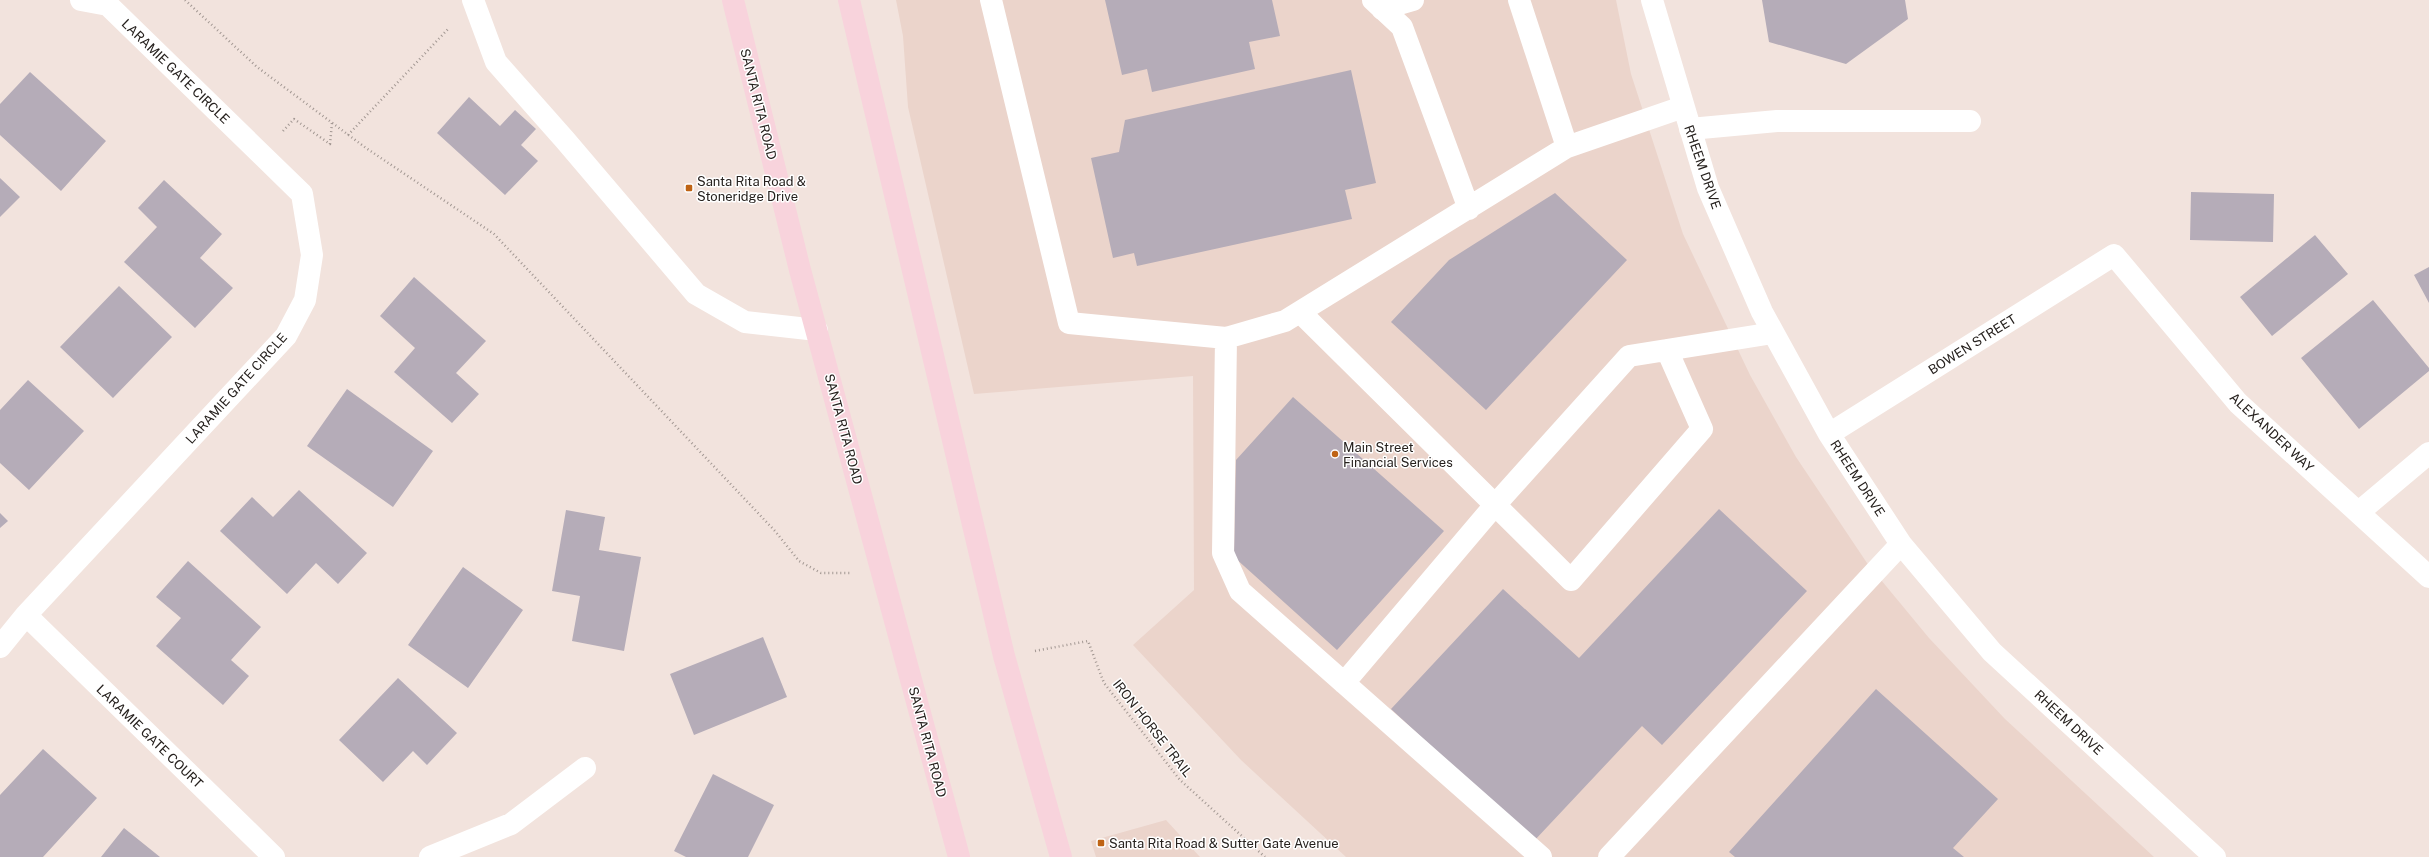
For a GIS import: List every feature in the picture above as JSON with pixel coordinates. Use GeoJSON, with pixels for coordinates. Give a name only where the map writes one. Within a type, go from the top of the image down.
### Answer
{"type":"FeatureCollection","features":[{"type":"Feature","properties":{"kind":"main road","name":"SANTA RITA ROAD"},"geometry":{"type":"LineString","coordinates":[[733,0],[800,270],[959,857]]}},
{"type":"Feature","properties":{"kind":"main road"},"geometry":{"type":"LineString","coordinates":[[849,0],[1004,656],[1061,857]]}},
{"type":"Feature","properties":{"kind":"street","name":"LARAMIE GATE CIRCLE"},"geometry":{"type":"LineString","coordinates":[[0,648],[26,615],[286,336],[305,300],[312,254],[302,194],[108,5],[81,0]]}},
{"type":"Feature","properties":{"kind":"street"},"geometry":{"type":"LineString","coordinates":[[991,0],[1069,323],[1226,338],[1285,321],[1469,209],[1567,147],[1683,106]]}},
{"type":"Feature","properties":{"kind":"street"},"geometry":{"type":"LineString","coordinates":[[1377,4],[1413,0]]}},
{"type":"Feature","properties":{"kind":"street"},"geometry":{"type":"LineString","coordinates":[[1519,0],[1567,147]]}},
{"type":"Feature","properties":{"kind":"street","name":"RHEEM DRIVE"},"geometry":{"type":"LineString","coordinates":[[1652,0],[1708,188],[1773,333],[1829,434],[1902,544],[1992,652],[2215,857]]}},
{"type":"Feature","properties":{"kind":"street"},"geometry":{"type":"LineString","coordinates":[[473,1],[496,62],[565,140],[696,294],[744,322],[817,330]]}},
{"type":"Feature","properties":{"kind":"street"},"geometry":{"type":"LineString","coordinates":[[1377,4],[1402,27],[1469,209]]}},
{"type":"Feature","properties":{"kind":"street"},"geometry":{"type":"LineString","coordinates":[[1690,129],[1777,120],[1970,121]]}},
{"type":"Feature","properties":{"kind":"street","name":"BOWEN STREET"},"geometry":{"type":"LineString","coordinates":[[1829,434],[2114,255]]}},
{"type":"Feature","properties":{"kind":"street","name":"ALEXANDER WAY"},"geometry":{"type":"LineString","coordinates":[[2114,255],[2238,403],[2429,577]]}},
{"type":"Feature","properties":{"kind":"street"},"geometry":{"type":"LineString","coordinates":[[1300,312],[1571,580],[1702,429],[1667,350]]}},
{"type":"Feature","properties":{"kind":"street"},"geometry":{"type":"LineString","coordinates":[[1344,683],[1495,505],[1629,356],[1773,333]]}},
{"type":"Feature","properties":{"kind":"street"},"geometry":{"type":"LineString","coordinates":[[1226,338],[1222,553],[1240,591],[1541,857]]}},
{"type":"Feature","properties":{"kind":"street"},"geometry":{"type":"LineString","coordinates":[[2359,512],[2429,453]]}},
{"type":"Feature","properties":{"kind":"street"},"geometry":{"type":"LineString","coordinates":[[1609,857],[1902,544]]}},
{"type":"Feature","properties":{"kind":"street","name":"LARAMIE GATE COURT"},"geometry":{"type":"LineString","coordinates":[[26,615],[274,857]]}},
{"type":"Feature","properties":{"kind":"street"},"geometry":{"type":"LineString","coordinates":[[430,857],[511,824],[584,768]]}},
{"type":"Feature","properties":{"kind":"path"},"geometry":{"type":"LineString","coordinates":[[185,0],[257,67],[348,135],[494,234],[770,526],[798,561],[821,573],[882,573]]}},
{"type":"Feature","properties":{"kind":"path"},"geometry":{"type":"LineString","coordinates":[[348,135],[473,1]]}},
{"type":"Feature","properties":{"kind":"path"},"geometry":{"type":"LineString","coordinates":[[261,154],[294,119],[330,144],[332,122]]}},
{"type":"Feature","properties":{"kind":"path","name":"IRON HORSE TRAIL"},"geometry":{"type":"LineString","coordinates":[[1004,656],[1088,641],[1104,683],[1180,780],[1265,857]]}},
{"type":"Feature","properties":{"kind":"shaded area"},"geometry":{"type":"Polygon","coordinates":[[[896,0],[1616,0],[1631,74],[1683,234],[1750,375],[1796,457],[1867,563],[1929,638],[2005,719],[2154,857],[1346,857],[1241,760],[1133,645],[1194,590],[1193,376],[974,394],[908,107],[903,36],[896,0]]]}},
{"type":"Feature","properties":{"kind":"shaded area"},"geometry":{"type":"Polygon","coordinates":[[[1166,820],[1200,857],[1096,857],[1091,841],[1166,820]]]}},
{"type":"Feature","properties":{"kind":"building"},"geometry":{"type":"Polygon","coordinates":[[[1105,0],[1272,0],[1280,36],[1249,42],[1255,69],[1152,92],[1147,69],[1122,75],[1105,0]]]}},
{"type":"Feature","properties":{"kind":"building"},"geometry":{"type":"Polygon","coordinates":[[[1762,0],[1905,0],[1908,19],[1846,64],[1769,42],[1762,0]]]}},
{"type":"Feature","properties":{"kind":"building"},"geometry":{"type":"Polygon","coordinates":[[[1351,70],[1376,183],[1345,190],[1352,219],[1137,266],[1134,253],[1113,258],[1091,158],[1119,152],[1125,120],[1351,70]]]}},
{"type":"Feature","properties":{"kind":"building"},"geometry":{"type":"Polygon","coordinates":[[[30,72],[106,141],[61,191],[0,135],[0,104],[30,72]]]}},
{"type":"Feature","properties":{"kind":"building"},"geometry":{"type":"Polygon","coordinates":[[[469,97],[500,126],[515,110],[536,129],[521,145],[538,161],[505,195],[437,133],[469,97]]]}},
{"type":"Feature","properties":{"kind":"building"},"geometry":{"type":"Polygon","coordinates":[[[0,178],[20,197],[0,217],[0,178]]]}},
{"type":"Feature","properties":{"kind":"building"},"geometry":{"type":"Polygon","coordinates":[[[164,180],[222,234],[200,258],[233,288],[195,328],[124,262],[157,227],[138,208],[164,180]]]}},
{"type":"Feature","properties":{"kind":"building"},"geometry":{"type":"Polygon","coordinates":[[[2191,192],[2274,194],[2273,242],[2190,240],[2191,192]]]}},
{"type":"Feature","properties":{"kind":"building"},"geometry":{"type":"Polygon","coordinates":[[[1555,193],[1627,260],[1486,410],[1391,322],[1449,260],[1555,193]]]}},
{"type":"Feature","properties":{"kind":"building"},"geometry":{"type":"Polygon","coordinates":[[[2315,235],[2348,274],[2272,336],[2240,297],[2315,235]]]}},
{"type":"Feature","properties":{"kind":"building"},"geometry":{"type":"Polygon","coordinates":[[[2429,267],[2429,303],[2414,275],[2429,267]]]}},
{"type":"Feature","properties":{"kind":"building"},"geometry":{"type":"Polygon","coordinates":[[[414,277],[486,341],[456,373],[479,394],[452,423],[394,372],[415,348],[380,316],[414,277]]]}},
{"type":"Feature","properties":{"kind":"building"},"geometry":{"type":"Polygon","coordinates":[[[119,286],[172,337],[113,398],[60,347],[119,286]]]}},
{"type":"Feature","properties":{"kind":"building"},"geometry":{"type":"Polygon","coordinates":[[[2373,300],[2429,368],[2429,371],[2359,429],[2301,358],[2373,300]]]}},
{"type":"Feature","properties":{"kind":"building"},"geometry":{"type":"Polygon","coordinates":[[[28,380],[84,431],[29,490],[0,463],[0,410],[28,380]]]}},
{"type":"Feature","properties":{"kind":"building"},"geometry":{"type":"Polygon","coordinates":[[[347,389],[433,451],[393,507],[307,446],[347,389]]]}},
{"type":"Feature","properties":{"kind":"building"},"geometry":{"type":"Polygon","coordinates":[[[1293,397],[1444,531],[1337,650],[1234,557],[1236,460],[1293,397]]]}},
{"type":"Feature","properties":{"kind":"building"},"geometry":{"type":"Polygon","coordinates":[[[299,490],[367,553],[338,584],[316,563],[287,594],[220,531],[252,497],[273,517],[299,490]]]}},
{"type":"Feature","properties":{"kind":"building"},"geometry":{"type":"Polygon","coordinates":[[[1719,509],[1807,591],[1662,745],[1642,726],[1534,841],[1391,709],[1503,589],[1579,658],[1719,509]]]}},
{"type":"Feature","properties":{"kind":"building"},"geometry":{"type":"Polygon","coordinates":[[[566,510],[605,517],[599,550],[641,557],[624,651],[572,641],[580,596],[552,591],[566,510]]]}},
{"type":"Feature","properties":{"kind":"building"},"geometry":{"type":"Polygon","coordinates":[[[0,513],[8,521],[0,528],[0,513]]]}},
{"type":"Feature","properties":{"kind":"building"},"geometry":{"type":"Polygon","coordinates":[[[188,561],[261,627],[231,660],[249,676],[223,705],[156,646],[181,618],[156,597],[188,561]]]}},
{"type":"Feature","properties":{"kind":"building"},"geometry":{"type":"Polygon","coordinates":[[[463,567],[523,610],[468,688],[408,645],[463,567]]]}},
{"type":"Feature","properties":{"kind":"building"},"geometry":{"type":"Polygon","coordinates":[[[763,637],[787,697],[694,735],[670,674],[763,637]]]}},
{"type":"Feature","properties":{"kind":"building"},"geometry":{"type":"Polygon","coordinates":[[[398,678],[457,733],[427,765],[413,751],[383,782],[339,740],[398,678]]]}},
{"type":"Feature","properties":{"kind":"building"},"geometry":{"type":"Polygon","coordinates":[[[1876,689],[1998,799],[1953,848],[1964,857],[1735,857],[1729,852],[1876,689]]]}},
{"type":"Feature","properties":{"kind":"building"},"geometry":{"type":"Polygon","coordinates":[[[43,749],[97,798],[43,857],[0,857],[0,795],[43,749]]]}},
{"type":"Feature","properties":{"kind":"building"},"geometry":{"type":"Polygon","coordinates":[[[713,774],[774,805],[748,857],[686,857],[674,851],[713,774]]]}},
{"type":"Feature","properties":{"kind":"building"},"geometry":{"type":"Polygon","coordinates":[[[124,828],[160,857],[101,857],[124,828]]]}},
{"type":"Feature","properties":{"kind":"place","name":"Santa Rita Road & Stoneridge Drive"},"geometry":{"type":"Point","coordinates":[689,188]}},
{"type":"Feature","properties":{"kind":"place","name":"Main Street Financial Services"},"geometry":{"type":"Point","coordinates":[1335,454]}},
{"type":"Feature","properties":{"kind":"place","name":"Santa Rita Road & Sutter Gate Avenue"},"geometry":{"type":"Point","coordinates":[1101,843]}}]}
